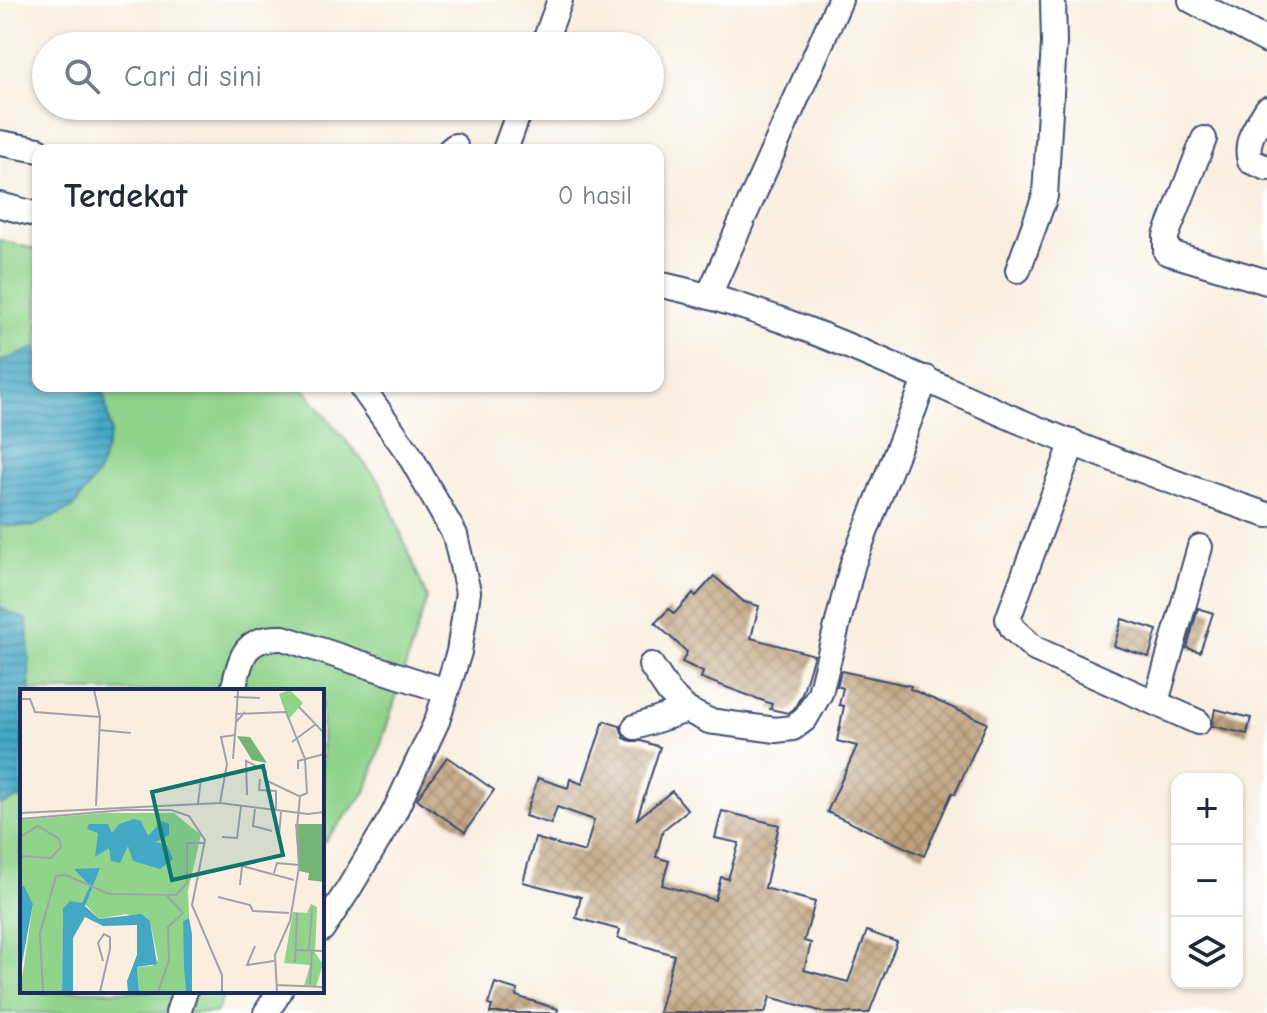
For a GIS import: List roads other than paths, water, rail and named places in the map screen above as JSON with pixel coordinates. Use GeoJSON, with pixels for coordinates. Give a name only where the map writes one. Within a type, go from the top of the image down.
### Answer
{"type":"FeatureCollection","features":[{"type":"Feature","properties":{"kind":"street"},"geometry":{"type":"LineString","coordinates":[[548,32],[560,0]]}},
{"type":"Feature","properties":{"kind":"street"},"geometry":{"type":"LineString","coordinates":[[709,295],[840,0]]}},
{"type":"Feature","properties":{"kind":"street"},"geometry":{"type":"LineString","coordinates":[[1018,270],[1045,196],[1054,43],[1053,0]]}},
{"type":"Feature","properties":{"kind":"street"},"geometry":{"type":"LineString","coordinates":[[1191,0],[1267,41]]}},
{"type":"Feature","properties":{"kind":"street"},"geometry":{"type":"LineString","coordinates":[[1267,109],[1248,143],[1248,152],[1250,161],[1267,168]]}},
{"type":"Feature","properties":{"kind":"street"},"geometry":{"type":"LineString","coordinates":[[507,144],[516,120]]}},
{"type":"Feature","properties":{"kind":"street"},"geometry":{"type":"LineString","coordinates":[[1204,139],[1166,236],[1166,252],[1267,282]]}},
{"type":"Feature","properties":{"kind":"street"},"geometry":{"type":"LineString","coordinates":[[0,143],[32,149]]}},
{"type":"Feature","properties":{"kind":"street"},"geometry":{"type":"LineString","coordinates":[[0,205],[32,213]]}},
{"type":"Feature","properties":{"kind":"street"},"geometry":{"type":"LineString","coordinates":[[664,285],[709,295],[803,329],[1178,485],[1267,515]]}},
{"type":"Feature","properties":{"kind":"street"},"geometry":{"type":"LineString","coordinates":[[651,665],[669,692],[687,710],[709,721],[776,730],[793,728],[812,709],[820,693],[853,563],[926,378]]}},
{"type":"Feature","properties":{"kind":"street"},"geometry":{"type":"LineString","coordinates":[[324,926],[393,815],[437,721],[459,652],[468,592],[455,535],[409,454],[365,392]]}},
{"type":"Feature","properties":{"kind":"street"},"geometry":{"type":"LineString","coordinates":[[1073,442],[1008,619],[1013,629],[1035,649],[1198,722]]}},
{"type":"Feature","properties":{"kind":"street"},"geometry":{"type":"LineString","coordinates":[[1156,702],[1200,547]]}},
{"type":"Feature","properties":{"kind":"street"},"geometry":{"type":"LineString","coordinates":[[234,689],[243,657],[254,641],[265,637],[283,638],[446,691]]}},
{"type":"Feature","properties":{"kind":"street"},"geometry":{"type":"LineString","coordinates":[[635,727],[687,710]]}},
{"type":"Feature","properties":{"kind":"street"},"geometry":{"type":"LineString","coordinates":[[178,1013],[184,993]]}},
{"type":"Feature","properties":{"kind":"street"},"geometry":{"type":"LineString","coordinates":[[266,1013],[279,993]]}},
{"type":"Feature","properties":{"kind":"water"},"geometry":{"type":"Polygon","coordinates":[[[32,349],[32,392],[102,392],[104,395],[111,431],[99,472],[74,507],[33,527],[0,525],[0,362],[32,349]]]}},
{"type":"Feature","properties":{"kind":"water"},"geometry":{"type":"Polygon","coordinates":[[[0,608],[27,620],[30,689],[20,689],[20,798],[0,805],[0,608]]]}}]}
